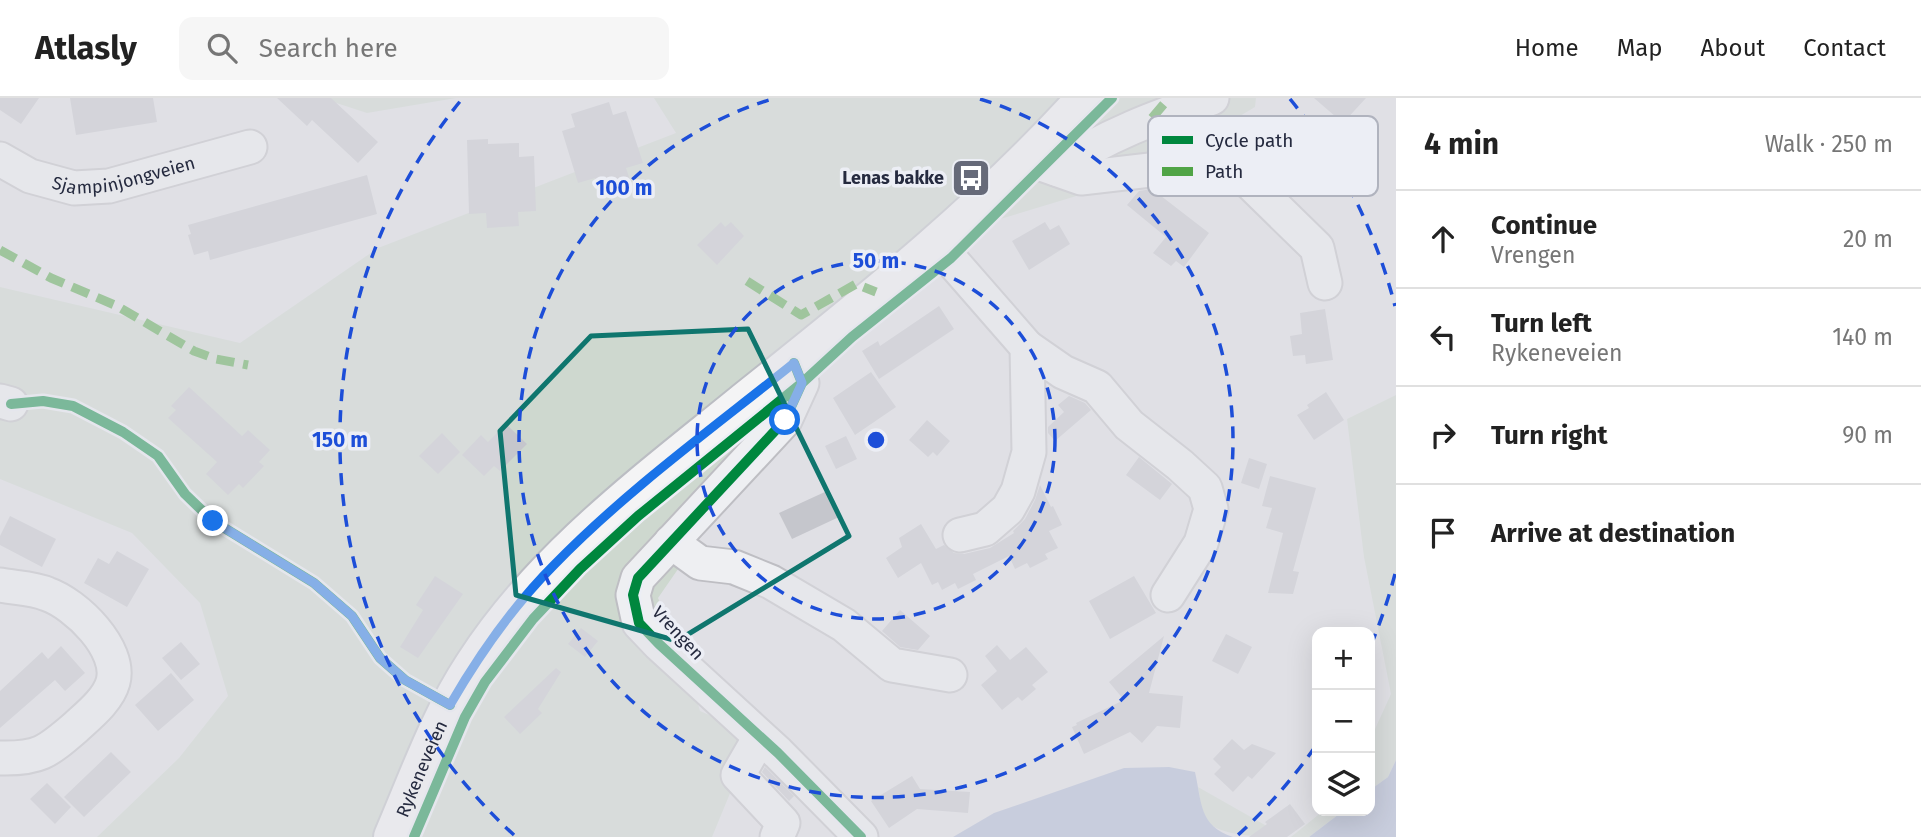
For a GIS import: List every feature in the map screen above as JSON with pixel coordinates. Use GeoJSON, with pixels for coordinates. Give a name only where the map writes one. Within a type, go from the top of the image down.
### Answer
{"type":"FeatureCollection","features":[{"type":"Feature","properties":{"kind":"main road","name":"Rykeneveien"},"geometry":{"type":"LineString","coordinates":[[393,837],[456,695],[474,664],[552,566],[607,513],[1043,163],[1086,98]]}},
{"type":"Feature","properties":{"kind":"street"},"geometry":{"type":"LineString","coordinates":[[1158,116],[1212,98]]}},
{"type":"Feature","properties":{"kind":"street"},"geometry":{"type":"LineString","coordinates":[[1043,163],[1080,153],[1148,120]]}},
{"type":"Feature","properties":{"kind":"street","name":"Sjampinjongveien"},"geometry":{"type":"LineString","coordinates":[[0,159],[30,176],[74,188],[109,186],[250,147]]}},
{"type":"Feature","properties":{"kind":"street"},"geometry":{"type":"LineString","coordinates":[[1043,163],[1081,178],[1148,170]]}},
{"type":"Feature","properties":{"kind":"street"},"geometry":{"type":"LineString","coordinates":[[1264,196],[1317,247],[1325,283]]}},
{"type":"Feature","properties":{"kind":"street"},"geometry":{"type":"LineString","coordinates":[[938,245],[1027,347],[1063,372],[1097,387],[1129,425],[1205,488],[1210,509],[1200,543],[1168,595]]}},
{"type":"Feature","properties":{"kind":"street"},"geometry":{"type":"LineString","coordinates":[[960,535],[985,529],[1008,509],[1017,491],[1029,452],[1027,347]]}},
{"type":"Feature","properties":{"kind":"street","name":"Vrengen"},"geometry":{"type":"LineString","coordinates":[[794,363],[802,383],[785,420],[638,578],[633,595],[639,622],[659,644],[760,737],[861,837]]}},
{"type":"Feature","properties":{"kind":"street"},"geometry":{"type":"LineString","coordinates":[[671,542],[700,563],[734,567],[771,582],[844,625],[892,665],[950,675]]}},
{"type":"Feature","properties":{"kind":"street"},"geometry":{"type":"LineString","coordinates":[[0,585],[47,594],[78,611],[105,643],[113,662],[113,683],[97,708],[50,750],[26,759],[0,758]]}},
{"type":"Feature","properties":{"kind":"street"},"geometry":{"type":"LineString","coordinates":[[760,737],[738,775],[783,823],[777,837]]}},
{"type":"Feature","properties":{"kind":"highlighted area"},"geometry":{"type":"Polygon","coordinates":[[[748,329],[849,536],[677,641],[516,595],[500,431],[591,336],[748,329]]]}},
{"type":"Feature","properties":{"kind":"shaded area"},"geometry":{"type":"Polygon","coordinates":[[[321,98],[456,98],[367,113],[321,98]]]}},
{"type":"Feature","properties":{"kind":"shaded area"},"geometry":{"type":"Polygon","coordinates":[[[654,98],[1256,98],[1255,107],[1240,116],[1148,116],[1148,171],[1136,178],[997,220],[878,295],[827,367],[739,481],[658,598],[685,659],[700,711],[743,730],[738,774],[712,837],[97,837],[179,758],[228,696],[200,603],[132,533],[0,479],[0,287],[240,343],[378,248],[676,133],[654,98]]]}},
{"type":"Feature","properties":{"kind":"shaded area"},"geometry":{"type":"Polygon","coordinates":[[[1396,395],[1396,760],[1388,777],[1375,786],[1375,729],[1391,694],[1364,557],[1347,419],[1396,395]]]}},
{"type":"Feature","properties":{"kind":"shaded area"},"geometry":{"type":"Polygon","coordinates":[[[1198,787],[1286,837],[1242,835],[1212,826],[1204,816],[1198,787]]]}},
{"type":"Feature","properties":{"kind":"shaded area"},"geometry":{"type":"Polygon","coordinates":[[[1317,816],[1336,816],[1309,837],[1291,837],[1317,816]]]}},
{"type":"Feature","properties":{"kind":"water"},"geometry":{"type":"Polygon","coordinates":[[[1396,760],[1396,837],[1309,837],[1336,816],[1375,816],[1375,786],[1388,777],[1396,760]]]}},
{"type":"Feature","properties":{"kind":"water"},"geometry":{"type":"Polygon","coordinates":[[[1169,767],[1195,772],[1201,803],[1208,820],[1214,827],[1233,837],[953,837],[994,813],[1124,768],[1169,767]]]}},
{"type":"Feature","properties":{"kind":"building"},"geometry":{"type":"Polygon","coordinates":[[[0,98],[39,98],[21,124],[0,110],[0,98]]]}},
{"type":"Feature","properties":{"kind":"building"},"geometry":{"type":"Polygon","coordinates":[[[70,98],[153,98],[157,122],[76,135],[70,98]]]}},
{"type":"Feature","properties":{"kind":"building"},"geometry":{"type":"Polygon","coordinates":[[[277,98],[331,98],[378,142],[358,163],[312,120],[307,126],[277,98]]]}},
{"type":"Feature","properties":{"kind":"building"},"geometry":{"type":"Polygon","coordinates":[[[1314,98],[1366,98],[1349,116],[1335,116],[1314,98]]]}},
{"type":"Feature","properties":{"kind":"building"},"geometry":{"type":"Polygon","coordinates":[[[609,102],[613,115],[626,111],[643,163],[626,168],[631,183],[600,192],[595,178],[578,183],[562,131],[575,127],[571,114],[609,102]]]}},
{"type":"Feature","properties":{"kind":"building"},"geometry":{"type":"Polygon","coordinates":[[[488,139],[488,144],[519,143],[519,157],[534,156],[536,211],[518,212],[519,226],[487,228],[486,213],[469,214],[467,140],[488,139]]]}},
{"type":"Feature","properties":{"kind":"building"},"geometry":{"type":"Polygon","coordinates":[[[367,175],[377,214],[210,260],[208,251],[194,255],[188,225],[367,175]]]}},
{"type":"Feature","properties":{"kind":"building"},"geometry":{"type":"Polygon","coordinates":[[[1148,190],[1148,196],[1161,196],[1209,233],[1184,267],[1176,261],[1171,266],[1153,253],[1166,237],[1127,205],[1139,191],[1148,190]]]}},
{"type":"Feature","properties":{"kind":"building"},"geometry":{"type":"Polygon","coordinates":[[[721,222],[725,227],[731,222],[744,236],[717,265],[697,245],[721,222]]]}},
{"type":"Feature","properties":{"kind":"building"},"geometry":{"type":"Polygon","coordinates":[[[1045,222],[1050,230],[1059,225],[1070,244],[1029,270],[1012,241],[1045,222]]]}},
{"type":"Feature","properties":{"kind":"building"},"geometry":{"type":"Polygon","coordinates":[[[939,306],[954,329],[879,379],[862,351],[878,341],[880,346],[939,306]]]}},
{"type":"Feature","properties":{"kind":"building"},"geometry":{"type":"Polygon","coordinates":[[[1325,309],[1333,360],[1306,364],[1305,355],[1293,356],[1290,336],[1302,334],[1300,313],[1325,309]]]}},
{"type":"Feature","properties":{"kind":"building"},"geometry":{"type":"Polygon","coordinates":[[[871,372],[896,407],[855,435],[833,398],[871,372]]]}},
{"type":"Feature","properties":{"kind":"building"},"geometry":{"type":"Polygon","coordinates":[[[189,387],[242,436],[248,430],[270,450],[259,462],[264,466],[243,488],[239,484],[228,495],[206,474],[217,462],[168,418],[176,410],[171,406],[189,387]]]}},
{"type":"Feature","properties":{"kind":"building"},"geometry":{"type":"Polygon","coordinates":[[[1326,392],[1344,420],[1314,440],[1297,415],[1326,392]]]}},
{"type":"Feature","properties":{"kind":"building"},"geometry":{"type":"Polygon","coordinates":[[[1069,396],[1085,403],[1091,410],[1055,441],[1048,433],[1048,427],[1064,412],[1058,405],[1069,396]]]}},
{"type":"Feature","properties":{"kind":"building"},"geometry":{"type":"Polygon","coordinates":[[[927,420],[950,441],[937,456],[933,452],[928,457],[909,440],[927,420]]]}},
{"type":"Feature","properties":{"kind":"building"},"geometry":{"type":"Polygon","coordinates":[[[506,424],[527,444],[500,471],[494,466],[484,476],[462,455],[481,435],[488,442],[506,424]]]}},
{"type":"Feature","properties":{"kind":"building"},"geometry":{"type":"Polygon","coordinates":[[[442,433],[460,452],[438,474],[419,456],[442,433]]]}},
{"type":"Feature","properties":{"kind":"building"},"geometry":{"type":"Polygon","coordinates":[[[846,436],[857,459],[836,469],[825,446],[846,436]]]}},
{"type":"Feature","properties":{"kind":"building"},"geometry":{"type":"Polygon","coordinates":[[[1139,457],[1172,484],[1160,500],[1126,475],[1139,457]]]}},
{"type":"Feature","properties":{"kind":"building"},"geometry":{"type":"Polygon","coordinates":[[[1249,458],[1267,464],[1259,489],[1241,483],[1249,458]]]}},
{"type":"Feature","properties":{"kind":"building"},"geometry":{"type":"Polygon","coordinates":[[[1270,476],[1316,488],[1293,571],[1299,572],[1293,594],[1268,593],[1283,533],[1266,528],[1272,508],[1262,506],[1270,476]]]}},
{"type":"Feature","properties":{"kind":"building"},"geometry":{"type":"Polygon","coordinates":[[[1040,485],[1062,525],[1049,531],[1058,548],[1045,554],[1048,559],[1030,568],[1027,563],[1015,569],[1009,556],[973,574],[976,580],[958,589],[955,583],[942,590],[938,582],[932,585],[921,563],[898,578],[886,558],[902,547],[899,538],[921,524],[936,549],[944,545],[954,553],[964,554],[990,548],[1014,533],[1025,519],[1040,485]]]}},
{"type":"Feature","properties":{"kind":"building"},"geometry":{"type":"Polygon","coordinates":[[[827,491],[839,517],[792,539],[779,513],[827,491]]]}},
{"type":"Feature","properties":{"kind":"building"},"geometry":{"type":"Polygon","coordinates":[[[10,516],[56,539],[42,567],[0,545],[0,536],[10,516]]]}},
{"type":"Feature","properties":{"kind":"building"},"geometry":{"type":"Polygon","coordinates":[[[117,551],[149,569],[127,607],[84,583],[98,558],[109,564],[117,551]]]}},
{"type":"Feature","properties":{"kind":"building"},"geometry":{"type":"Polygon","coordinates":[[[435,576],[463,594],[418,658],[400,647],[423,610],[416,605],[435,576]]]}},
{"type":"Feature","properties":{"kind":"building"},"geometry":{"type":"Polygon","coordinates":[[[1134,576],[1156,613],[1110,639],[1089,601],[1134,576]]]}},
{"type":"Feature","properties":{"kind":"building"},"geometry":{"type":"Polygon","coordinates":[[[900,610],[930,636],[918,650],[900,647],[882,631],[900,610]]]}},
{"type":"Feature","properties":{"kind":"building"},"geometry":{"type":"Polygon","coordinates":[[[581,628],[598,641],[585,657],[568,644],[581,628]]]}},
{"type":"Feature","properties":{"kind":"building"},"geometry":{"type":"Polygon","coordinates":[[[1226,634],[1252,647],[1238,674],[1212,661],[1226,634]]]}},
{"type":"Feature","properties":{"kind":"building"},"geometry":{"type":"Polygon","coordinates":[[[1164,636],[1149,693],[1183,696],[1180,728],[1157,726],[1142,743],[1130,732],[1084,754],[1072,727],[1124,700],[1109,682],[1164,636]]]}},
{"type":"Feature","properties":{"kind":"building"},"geometry":{"type":"Polygon","coordinates":[[[181,642],[200,664],[181,680],[162,658],[181,642]]]}},
{"type":"Feature","properties":{"kind":"building"},"geometry":{"type":"Polygon","coordinates":[[[997,645],[1010,660],[1026,647],[1048,672],[1032,685],[1036,689],[1022,701],[1018,697],[1002,710],[981,685],[997,671],[985,656],[997,645]]]}},
{"type":"Feature","properties":{"kind":"building"},"geometry":{"type":"Polygon","coordinates":[[[61,646],[85,673],[65,691],[55,680],[0,728],[0,691],[42,652],[48,659],[61,646]]]}},
{"type":"Feature","properties":{"kind":"building"},"geometry":{"type":"Polygon","coordinates":[[[556,668],[561,672],[538,709],[542,713],[520,734],[504,717],[556,668]]]}},
{"type":"Feature","properties":{"kind":"building"},"geometry":{"type":"Polygon","coordinates":[[[171,673],[194,700],[158,731],[135,705],[171,673]]]}},
{"type":"Feature","properties":{"kind":"building"},"geometry":{"type":"Polygon","coordinates":[[[1232,739],[1244,750],[1252,744],[1276,753],[1252,779],[1248,776],[1233,792],[1214,774],[1221,767],[1213,759],[1232,739]]]}},
{"type":"Feature","properties":{"kind":"building"},"geometry":{"type":"Polygon","coordinates":[[[111,752],[131,772],[84,817],[64,797],[111,752]]]}},
{"type":"Feature","properties":{"kind":"building"},"geometry":{"type":"Polygon","coordinates":[[[765,767],[794,796],[789,801],[762,772],[765,767]]]}},
{"type":"Feature","properties":{"kind":"building"},"geometry":{"type":"Polygon","coordinates":[[[912,776],[920,789],[970,792],[968,813],[917,809],[889,828],[871,801],[912,776]]]}},
{"type":"Feature","properties":{"kind":"building"},"geometry":{"type":"Polygon","coordinates":[[[47,783],[71,807],[55,824],[30,799],[47,783]]]}},
{"type":"Feature","properties":{"kind":"building"},"geometry":{"type":"Polygon","coordinates":[[[1290,804],[1305,824],[1287,837],[1249,837],[1267,824],[1265,822],[1290,804]]]}},
{"type":"Feature","properties":{"kind":"marked path"},"geometry":{"type":"LineString","coordinates":[[1154,116],[1169,98]]}},
{"type":"Feature","properties":{"kind":"marked path"},"geometry":{"type":"LineString","coordinates":[[0,250],[51,278],[117,306],[194,351],[216,359],[248,365]]}},
{"type":"Feature","properties":{"kind":"marked path"},"geometry":{"type":"LineString","coordinates":[[747,281],[801,315],[856,284],[876,292]]}},
{"type":"Feature","properties":{"kind":"cycle path"},"geometry":{"type":"LineString","coordinates":[[414,837],[465,717],[485,682],[533,619],[580,569],[638,516],[951,258],[1112,98]]}},
{"type":"Feature","properties":{"kind":"cycle path"},"geometry":{"type":"LineString","coordinates":[[794,363],[802,383],[785,420],[638,578],[633,595],[639,623],[778,753],[861,837]]}},
{"type":"Feature","properties":{"kind":"cycle path"},"geometry":{"type":"LineString","coordinates":[[11,404],[43,401],[73,406],[123,432],[158,456],[185,494],[213,521],[314,583],[352,616],[380,658],[405,680],[450,705]]}},
{"type":"Feature","properties":{"kind":"place","name":"Lenas bakke"},"geometry":{"type":"Point","coordinates":[971,178]}},
{"type":"Feature","properties":{"kind":"route"},"geometry":{"type":"LineString","coordinates":[[213,521],[314,583],[352,616],[380,658],[405,680],[450,705],[474,664],[552,566],[607,513],[794,363],[802,383],[785,420]]}}]}
